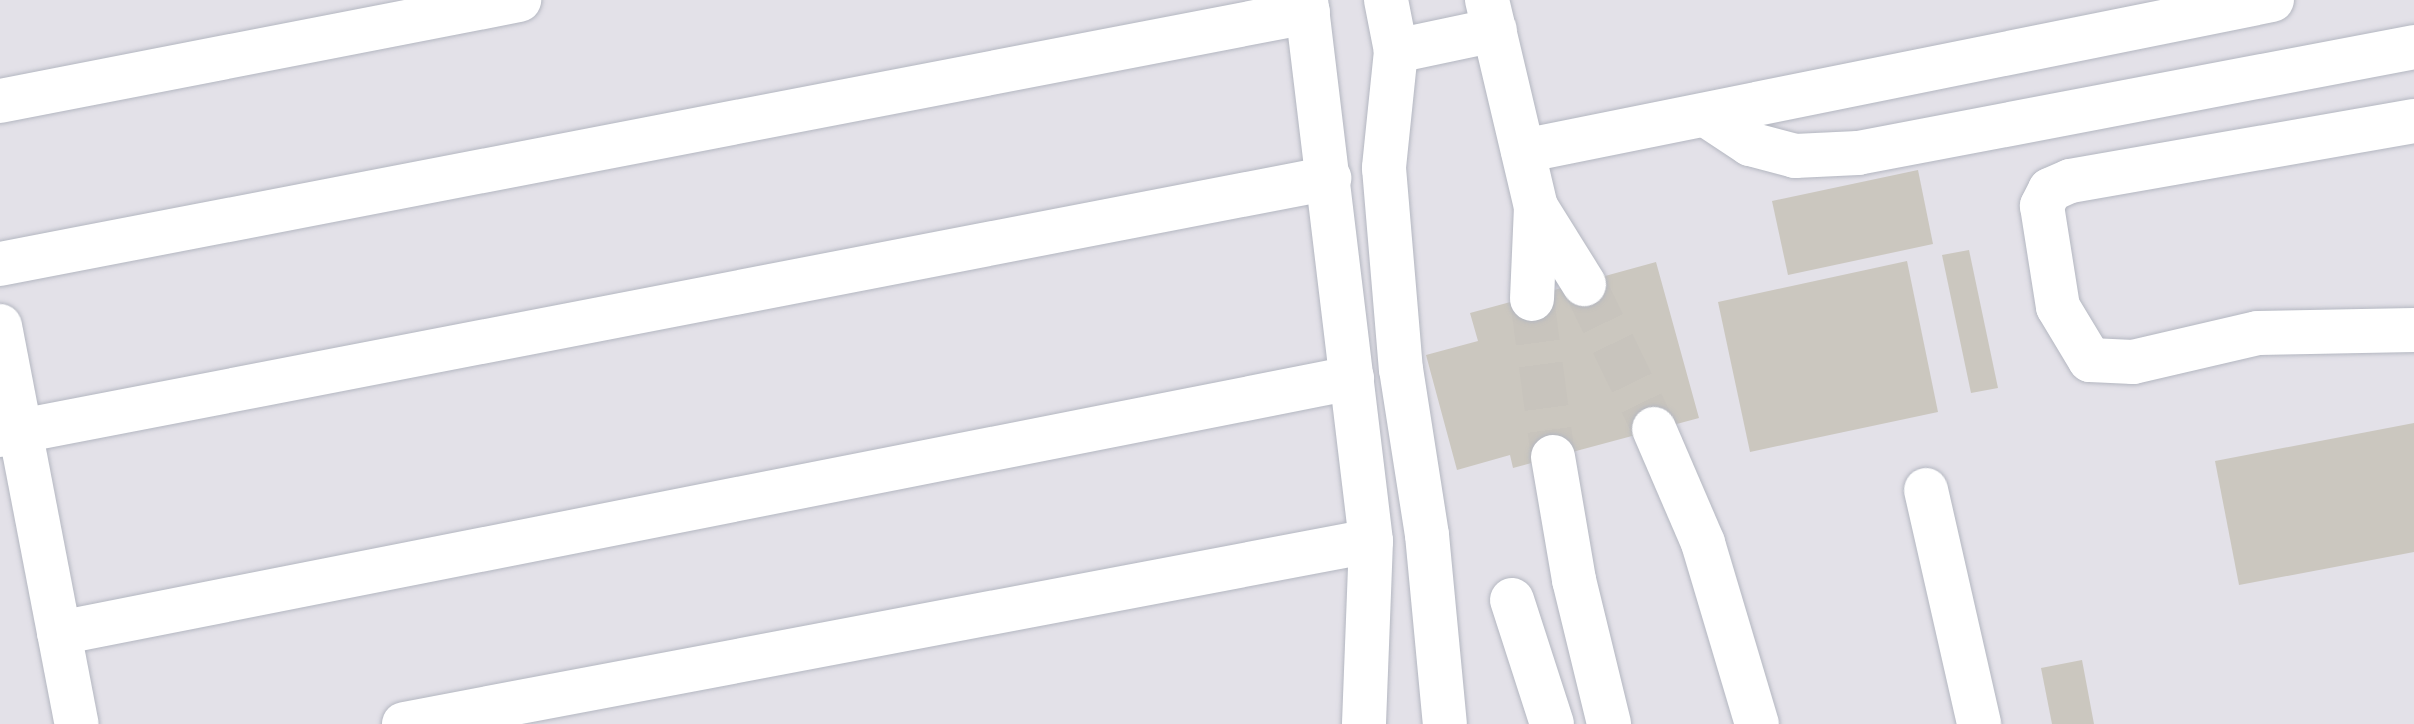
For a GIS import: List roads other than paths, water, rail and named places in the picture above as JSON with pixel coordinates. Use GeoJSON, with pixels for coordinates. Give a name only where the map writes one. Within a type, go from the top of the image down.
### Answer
{"type":"FeatureCollection","features":[{"type":"Feature","properties":{"kind":"street"},"geometry":{"type":"LineString","coordinates":[[0,101],[519,0]]}},
{"type":"Feature","properties":{"kind":"street"},"geometry":{"type":"LineString","coordinates":[[1386,0],[1396,51],[1384,168],[1401,369],[1427,535],[1445,724]]}},
{"type":"Feature","properties":{"kind":"street"},"geometry":{"type":"LineString","coordinates":[[1523,151],[2272,0]]}},
{"type":"Feature","properties":{"kind":"street"},"geometry":{"type":"LineString","coordinates":[[0,264],[1307,6],[1371,541],[1364,724]]}},
{"type":"Feature","properties":{"kind":"street"},"geometry":{"type":"LineString","coordinates":[[1396,51],[1491,15],[1536,207],[1532,299]]}},
{"type":"Feature","properties":{"kind":"street"},"geometry":{"type":"LineString","coordinates":[[1706,115],[1750,144],[1795,156],[1858,153],[1993,123],[2414,47]]}},
{"type":"Feature","properties":{"kind":"street"},"geometry":{"type":"LineString","coordinates":[[1978,59],[1993,123]]}},
{"type":"Feature","properties":{"kind":"street"},"geometry":{"type":"LineString","coordinates":[[2414,121],[2070,181],[2050,190],[2042,206],[2058,307],[2090,360],[2133,362],[2258,333],[2414,330]]}},
{"type":"Feature","properties":{"kind":"street"},"geometry":{"type":"LineString","coordinates":[[10,433],[1329,178]]}},
{"type":"Feature","properties":{"kind":"street"},"geometry":{"type":"LineString","coordinates":[[1536,207],[1584,284]]}},
{"type":"Feature","properties":{"kind":"street"},"geometry":{"type":"LineString","coordinates":[[0,326],[10,433],[59,633],[77,724]]}},
{"type":"Feature","properties":{"kind":"street"},"geometry":{"type":"LineString","coordinates":[[59,633],[1352,378]]}},
{"type":"Feature","properties":{"kind":"street"},"geometry":{"type":"LineString","coordinates":[[1654,429],[1703,543],[1757,724]]}},
{"type":"Feature","properties":{"kind":"street"},"geometry":{"type":"LineString","coordinates":[[1553,457],[1574,580],[1609,724]]}},
{"type":"Feature","properties":{"kind":"street"},"geometry":{"type":"LineString","coordinates":[[1926,490],[1979,724]]}},
{"type":"Feature","properties":{"kind":"street"},"geometry":{"type":"LineString","coordinates":[[404,724],[1371,541]]}},
{"type":"Feature","properties":{"kind":"street"},"geometry":{"type":"LineString","coordinates":[[1512,600],[1552,724]]}},
{"type":"Feature","properties":{"kind":"tunnel"},"geometry":{"type":"LineString","coordinates":[[1584,284],[1654,429]]}},
{"type":"Feature","properties":{"kind":"tunnel"},"geometry":{"type":"LineString","coordinates":[[1532,299],[1553,457]]}}]}
